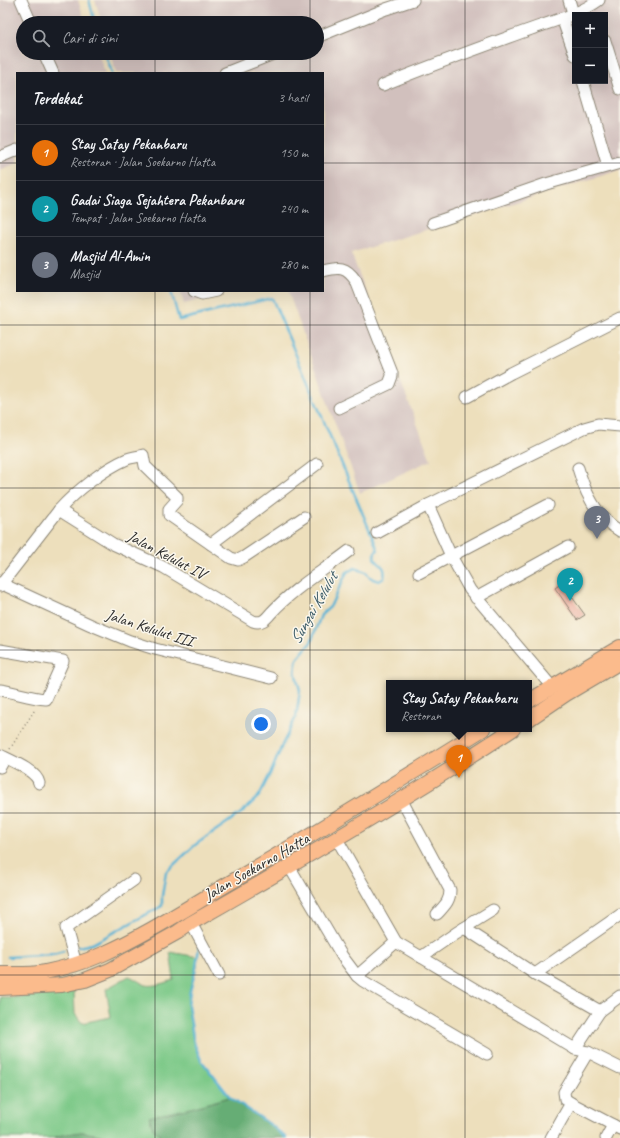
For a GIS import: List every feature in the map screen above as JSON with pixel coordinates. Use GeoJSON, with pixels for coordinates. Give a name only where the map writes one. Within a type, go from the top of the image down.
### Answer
{"type":"FeatureCollection","features":[{"type":"Feature","properties":{"kind":"main road"},"geometry":{"type":"LineString","coordinates":[[532,699],[620,647]]}},
{"type":"Feature","properties":{"kind":"main road"},"geometry":{"type":"LineString","coordinates":[[532,717],[566,694],[620,662]]}},
{"type":"Feature","properties":{"kind":"main road","name":"Jalan Soekarno Hatta"},"geometry":{"type":"LineString","coordinates":[[0,974],[28,974],[39,972],[76,964],[102,955],[174,917],[285,851],[445,753],[475,732]]}},
{"type":"Feature","properties":{"kind":"main road","name":"Jalan Soekarno Hatta"},"geometry":{"type":"LineString","coordinates":[[0,988],[62,985],[85,980],[110,970],[337,839],[508,732]]}},
{"type":"Feature","properties":{"kind":"main road"},"geometry":{"type":"LineString","coordinates":[[445,753],[454,766]]}},
{"type":"Feature","properties":{"kind":"street"},"geometry":{"type":"LineString","coordinates":[[21,0],[28,16]]}},
{"type":"Feature","properties":{"kind":"street"},"geometry":{"type":"LineString","coordinates":[[324,34],[386,9],[413,0]]}},
{"type":"Feature","properties":{"kind":"street"},"geometry":{"type":"LineString","coordinates":[[569,0],[574,12]]}},
{"type":"Feature","properties":{"kind":"street"},"geometry":{"type":"LineString","coordinates":[[577,12],[596,6]]}},
{"type":"Feature","properties":{"kind":"street"},"geometry":{"type":"LineString","coordinates":[[383,85],[572,14]]}},
{"type":"Feature","properties":{"kind":"street"},"geometry":{"type":"LineString","coordinates":[[562,18],[573,48]]}},
{"type":"Feature","properties":{"kind":"street"},"geometry":{"type":"LineString","coordinates":[[607,48],[620,89]]}},
{"type":"Feature","properties":{"kind":"street"},"geometry":{"type":"LineString","coordinates":[[47,60],[52,72]]}},
{"type":"Feature","properties":{"kind":"street"},"geometry":{"type":"LineString","coordinates":[[228,72],[258,60]]}},
{"type":"Feature","properties":{"kind":"street"},"geometry":{"type":"LineString","coordinates":[[584,84],[608,166]]}},
{"type":"Feature","properties":{"kind":"street"},"geometry":{"type":"LineString","coordinates":[[0,157],[16,150]]}},
{"type":"Feature","properties":{"kind":"street"},"geometry":{"type":"LineString","coordinates":[[433,223],[546,184],[620,163]]}},
{"type":"Feature","properties":{"kind":"street"},"geometry":{"type":"LineString","coordinates":[[324,271],[340,268],[351,274],[356,281],[392,376],[390,384],[339,408]]}},
{"type":"Feature","properties":{"kind":"street"},"geometry":{"type":"LineString","coordinates":[[197,292],[202,294],[211,292]]}},
{"type":"Feature","properties":{"kind":"street"},"geometry":{"type":"LineString","coordinates":[[467,398],[510,373],[620,318]]}},
{"type":"Feature","properties":{"kind":"street"},"geometry":{"type":"LineString","coordinates":[[377,533],[428,505],[584,428],[598,424],[620,426]]}},
{"type":"Feature","properties":{"kind":"street"},"geometry":{"type":"LineString","coordinates":[[1,584],[65,502],[99,474],[128,459],[143,455],[145,466],[177,497],[177,500],[169,509],[169,515],[231,558],[238,560],[244,557],[304,516]]}},
{"type":"Feature","properties":{"kind":"street"},"geometry":{"type":"LineString","coordinates":[[211,544],[317,464]]}},
{"type":"Feature","properties":{"kind":"street"},"geometry":{"type":"LineString","coordinates":[[578,468],[582,484],[593,504],[602,517],[620,531]]}},
{"type":"Feature","properties":{"kind":"street"},"geometry":{"type":"LineString","coordinates":[[428,505],[451,556],[470,590],[552,687]]}},
{"type":"Feature","properties":{"kind":"street"},"geometry":{"type":"LineString","coordinates":[[418,574],[548,505]]}},
{"type":"Feature","properties":{"kind":"street","name":"Jalan Kelulut IV"},"geometry":{"type":"LineString","coordinates":[[58,510],[113,544],[163,567],[257,622],[263,621],[282,601],[349,551]]}},
{"type":"Feature","properties":{"kind":"street"},"geometry":{"type":"LineString","coordinates":[[476,598],[568,547]]}},
{"type":"Feature","properties":{"kind":"street","name":"Jalan Kelulut III"},"geometry":{"type":"LineString","coordinates":[[1,584],[130,641],[155,649],[270,678]]}},
{"type":"Feature","properties":{"kind":"street"},"geometry":{"type":"LineString","coordinates":[[0,650],[63,661],[42,699],[0,690]]}},
{"type":"Feature","properties":{"kind":"street"},"geometry":{"type":"LineString","coordinates":[[2,760],[35,775],[39,779],[39,782]]}},
{"type":"Feature","properties":{"kind":"street"},"geometry":{"type":"LineString","coordinates":[[401,799],[450,890],[450,896],[437,914]]}},
{"type":"Feature","properties":{"kind":"street"},"geometry":{"type":"LineString","coordinates":[[337,839],[396,942],[575,1050],[588,1052],[620,1068]]}},
{"type":"Feature","properties":{"kind":"street"},"geometry":{"type":"LineString","coordinates":[[289,866],[342,956],[357,976],[363,981],[487,1054]]}},
{"type":"Feature","properties":{"kind":"street"},"geometry":{"type":"LineString","coordinates":[[76,964],[66,928],[134,880]]}},
{"type":"Feature","properties":{"kind":"street"},"geometry":{"type":"LineString","coordinates":[[421,957],[493,910]]}},
{"type":"Feature","properties":{"kind":"street"},"geometry":{"type":"LineString","coordinates":[[535,974],[616,918],[620,929]]}},
{"type":"Feature","properties":{"kind":"street"},"geometry":{"type":"LineString","coordinates":[[191,923],[219,975]]}},
{"type":"Feature","properties":{"kind":"street"},"geometry":{"type":"LineString","coordinates":[[464,928],[535,974],[600,1011]]}},
{"type":"Feature","properties":{"kind":"street"},"geometry":{"type":"LineString","coordinates":[[357,976],[396,942]]}},
{"type":"Feature","properties":{"kind":"street"},"geometry":{"type":"LineString","coordinates":[[575,1050],[600,1011],[620,996]]}},
{"type":"Feature","properties":{"kind":"street"},"geometry":{"type":"LineString","coordinates":[[588,1052],[564,1092],[565,1098],[571,1103],[617,1127],[606,1138]]}},
{"type":"Feature","properties":{"kind":"street"},"geometry":{"type":"LineString","coordinates":[[551,1138],[571,1103]]}},
{"type":"Feature","properties":{"kind":"path"},"geometry":{"type":"LineString","coordinates":[[2,760],[42,699]]}},
{"type":"Feature","properties":{"kind":"shaded area"},"geometry":{"type":"Polygon","coordinates":[[[0,0],[78,0],[84,16],[16,16],[16,60],[100,60],[105,72],[16,72],[16,163],[0,170],[0,0]]]}},
{"type":"Feature","properties":{"kind":"shaded area"},"geometry":{"type":"Polygon","coordinates":[[[95,0],[620,0],[620,170],[351,253],[431,460],[360,493],[288,292],[324,292],[324,72],[116,72],[112,60],[324,60],[324,16],[100,16],[95,0]]]}},
{"type":"Feature","properties":{"kind":"shaded area"},"geometry":{"type":"Polygon","coordinates":[[[180,292],[228,292],[184,304],[180,292]]]}},
{"type":"Feature","properties":{"kind":"green space"},"geometry":{"type":"Polygon","coordinates":[[[170,952],[198,957],[188,1005],[194,1043],[201,1060],[230,1097],[191,1108],[161,1135],[160,1138],[115,1138],[82,1132],[53,1138],[0,1138],[0,997],[21,997],[74,990],[75,1014],[82,1023],[111,1017],[106,989],[129,976],[146,985],[156,985],[174,980],[170,952]]]}},
{"type":"Feature","properties":{"kind":"green space"},"geometry":{"type":"Polygon","coordinates":[[[230,1097],[271,1125],[286,1138],[160,1138],[161,1135],[153,1129],[149,1117],[191,1108],[230,1097]]]}},
{"type":"Feature","properties":{"kind":"green space"},"geometry":{"type":"Polygon","coordinates":[[[82,1132],[115,1138],[53,1138],[82,1132]]]}},
{"type":"Feature","properties":{"kind":"building"},"geometry":{"type":"Polygon","coordinates":[[[562,583],[585,615],[577,620],[555,588],[562,583]]]}},
{"type":"Feature","properties":{"kind":"waterway","name":"Sungai Kelulut"},"geometry":{"type":"LineString","coordinates":[[89,0],[93,16]]}},
{"type":"Feature","properties":{"kind":"waterway","name":"Sungai Kelulut"},"geometry":{"type":"LineString","coordinates":[[107,60],[112,72]]}},
{"type":"Feature","properties":{"kind":"waterway","name":"Sungai Kelulut"},"geometry":{"type":"LineString","coordinates":[[78,947],[92,944],[162,906],[166,872],[195,845],[241,813],[259,796],[296,717],[300,691],[295,671],[297,659],[311,642],[321,615],[330,607],[347,572],[355,568],[366,572],[373,579],[379,581],[384,578],[384,568],[374,558],[375,552],[378,550],[272,298],[179,320],[171,292]]}},
{"type":"Feature","properties":{"kind":"waterway"},"geometry":{"type":"LineString","coordinates":[[199,947],[188,1005],[194,1043],[201,1060],[230,1097],[271,1125],[286,1138]]}},
{"type":"Feature","properties":{"kind":"waterway"},"geometry":{"type":"LineString","coordinates":[[8,957],[53,954],[64,951]]}},
{"type":"Feature","properties":{"kind":"place","name":"Masjid Al-Amin"},"geometry":{"type":"Point","coordinates":[597,539]}},
{"type":"Feature","properties":{"kind":"place","name":"Gadai Siaga Sejahtera Pekanbaru"},"geometry":{"type":"Point","coordinates":[570,601]}},
{"type":"Feature","properties":{"kind":"place","name":"Stay Satay Pekanbaru"},"geometry":{"type":"Point","coordinates":[459,778]}}]}
